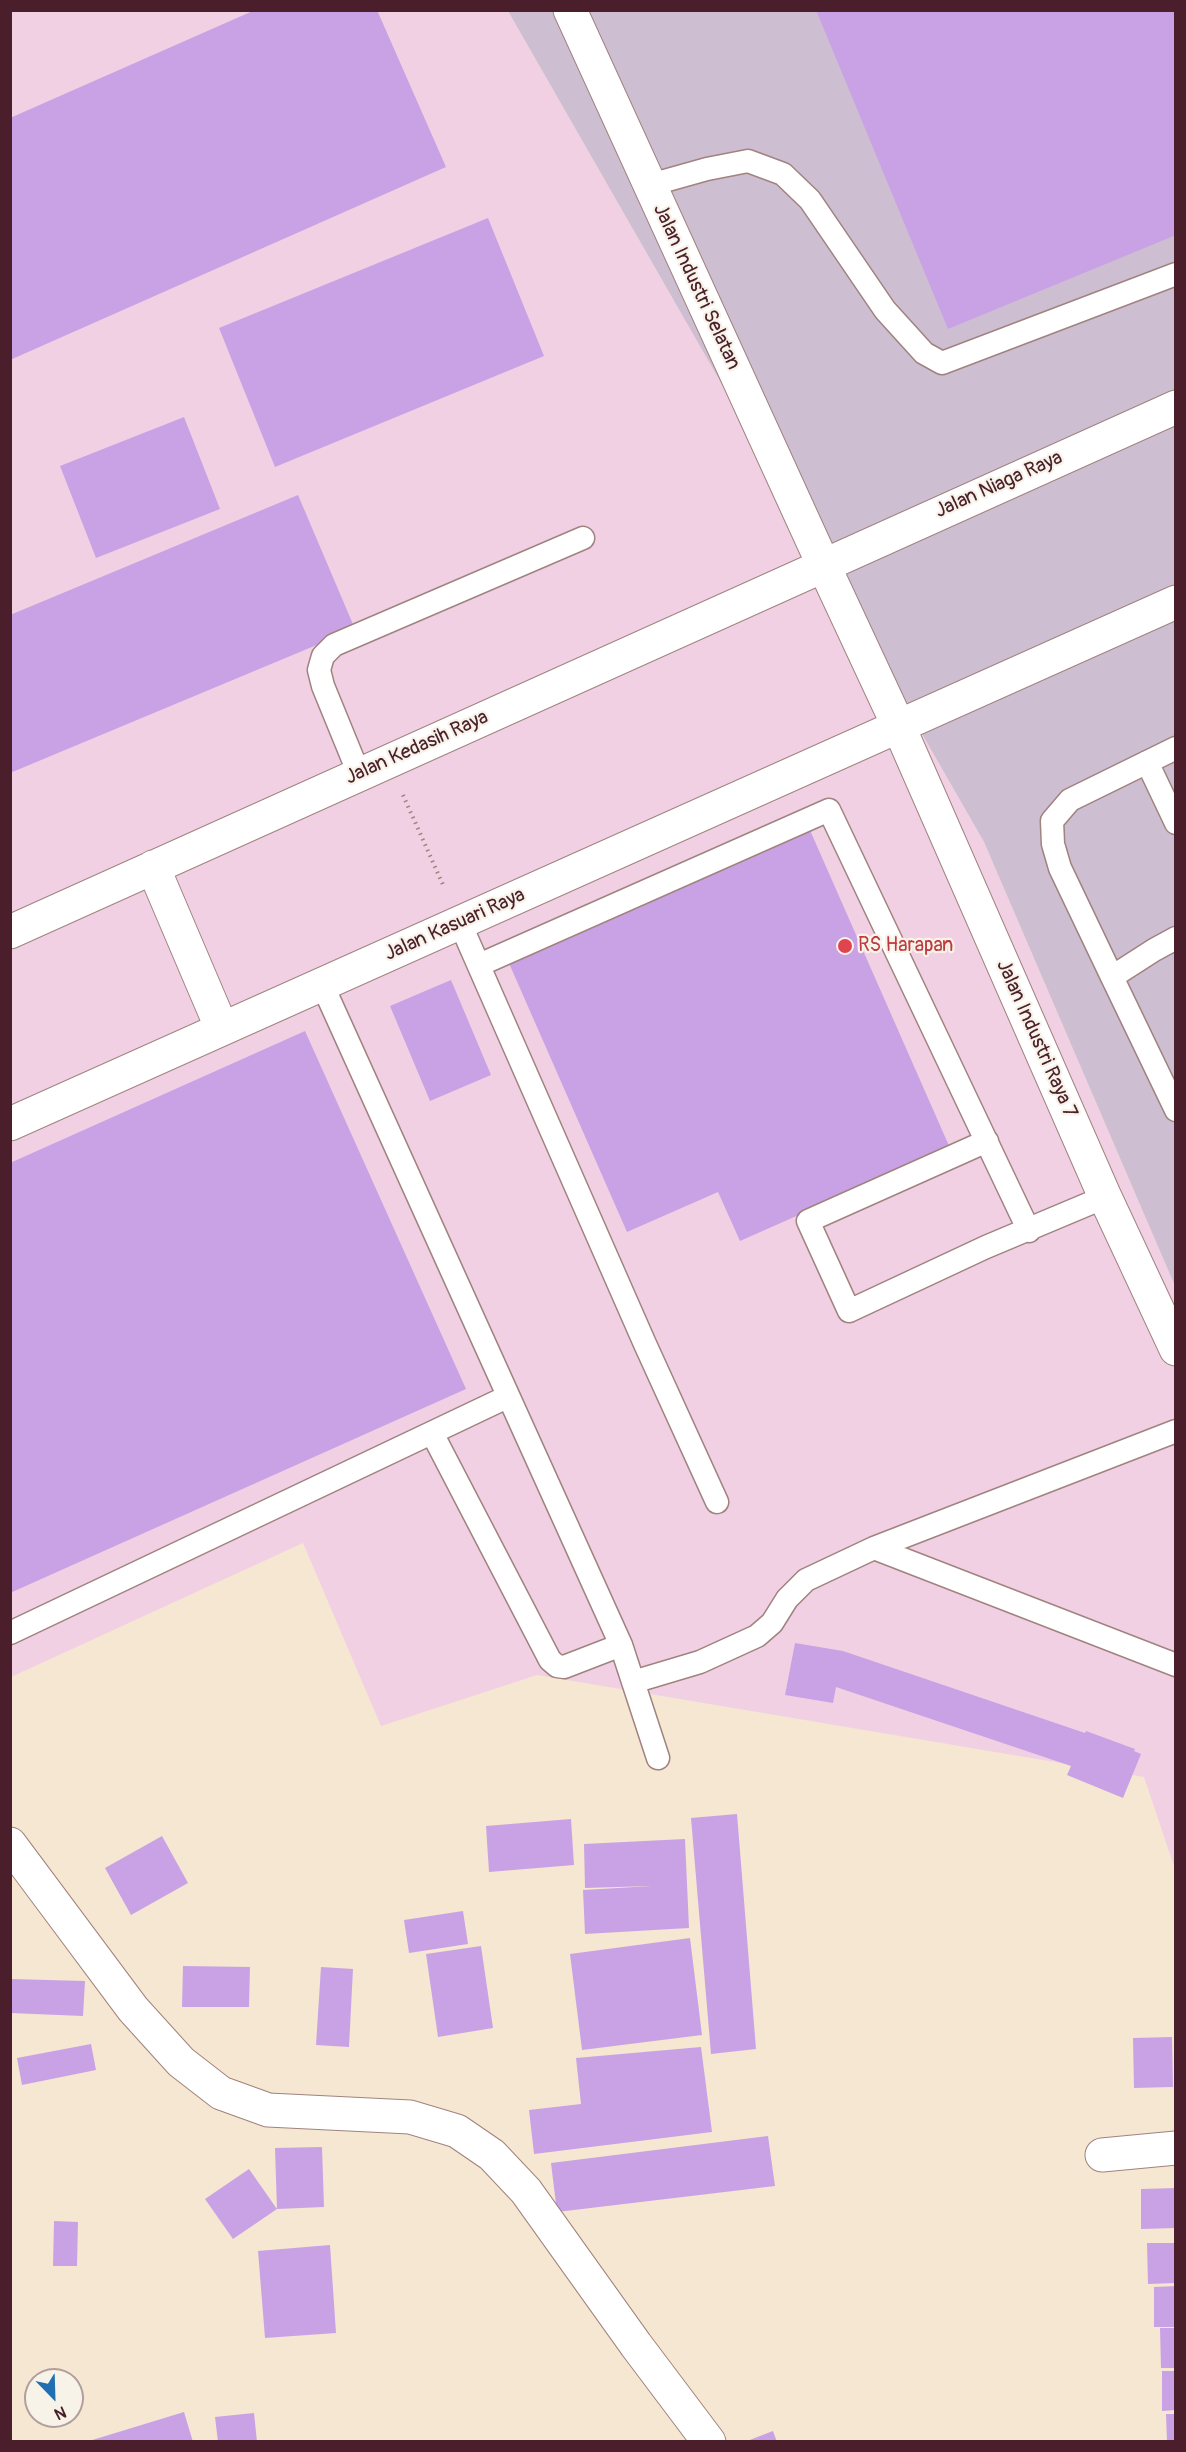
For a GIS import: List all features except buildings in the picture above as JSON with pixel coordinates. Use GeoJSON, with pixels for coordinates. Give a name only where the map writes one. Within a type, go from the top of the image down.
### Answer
{"type":"FeatureCollection","features":[{"type":"Feature","properties":{"kind":"main road","name":"Jalan Industri Selatan"},"geometry":{"type":"LineString","coordinates":[[570,10],[899,727]]}},
{"type":"Feature","properties":{"kind":"main road","name":"Jalan Niaga Raya"},"geometry":{"type":"LineString","coordinates":[[823,564],[1176,406]]}},
{"type":"Feature","properties":{"kind":"main road","name":"Jalan Kedasih Raya"},"geometry":{"type":"LineString","coordinates":[[10,932],[823,564]]}},
{"type":"Feature","properties":{"kind":"main road"},"geometry":{"type":"LineString","coordinates":[[899,727],[1176,602]]}},
{"type":"Feature","properties":{"kind":"main road","name":"Jalan Kasuari Raya"},"geometry":{"type":"LineString","coordinates":[[10,1124],[899,727]]}},
{"type":"Feature","properties":{"kind":"main road","name":"Jalan Industri Raya 7"},"geometry":{"type":"LineString","coordinates":[[899,727],[1105,1197],[1173,1337]]}},
{"type":"Feature","properties":{"kind":"main road"},"geometry":{"type":"LineString","coordinates":[[153,867],[222,1029]]}},
{"type":"Feature","properties":{"kind":"main road"},"geometry":{"type":"LineString","coordinates":[[10,1844],[133,2009],[181,2062],[221,2093],[268,2110],[410,2117],[457,2131],[492,2156],[526,2191],[636,2345],[709,2442]]}},
{"type":"Feature","properties":{"kind":"main road"},"geometry":{"type":"LineString","coordinates":[[1101,2155],[1176,2148]]}},
{"type":"Feature","properties":{"kind":"lane"},"geometry":{"type":"LineString","coordinates":[[650,185],[707,169],[748,161],[783,174],[810,200],[885,310],[924,353],[942,363],[1176,274]]}},
{"type":"Feature","properties":{"kind":"lane"},"geometry":{"type":"LineString","coordinates":[[374,768],[323,686],[319,670],[322,656],[334,645],[584,538]]}},
{"type":"Feature","properties":{"kind":"lane"},"geometry":{"type":"LineString","coordinates":[[1173,1100],[1060,868],[1053,844],[1052,821],[1070,800],[1176,748]]}},
{"type":"Feature","properties":{"kind":"lane"},"geometry":{"type":"LineString","coordinates":[[1147,762],[1176,823]]}},
{"type":"Feature","properties":{"kind":"lane"},"geometry":{"type":"LineString","coordinates":[[479,965],[829,810],[1029,1231]]}},
{"type":"Feature","properties":{"kind":"lane"},"geometry":{"type":"LineString","coordinates":[[460,923],[640,1333],[717,1502]]}},
{"type":"Feature","properties":{"kind":"lane"},"geometry":{"type":"LineString","coordinates":[[1112,977],[1176,938]]}},
{"type":"Feature","properties":{"kind":"lane"},"geometry":{"type":"LineString","coordinates":[[322,984],[621,1645],[658,1758]]}},
{"type":"Feature","properties":{"kind":"lane"},"geometry":{"type":"LineString","coordinates":[[987,1141],[808,1221],[849,1311],[986,1248],[1105,1197]]}},
{"type":"Feature","properties":{"kind":"lane"},"geometry":{"type":"LineString","coordinates":[[10,1633],[507,1397]]}},
{"type":"Feature","properties":{"kind":"lane"},"geometry":{"type":"LineString","coordinates":[[633,1682],[700,1662],[757,1636],[772,1623],[787,1599],[806,1580],[874,1548],[1176,1431]]}},
{"type":"Feature","properties":{"kind":"lane"},"geometry":{"type":"LineString","coordinates":[[432,1433],[550,1660],[557,1666],[564,1667],[621,1645]]}},
{"type":"Feature","properties":{"kind":"lane"},"geometry":{"type":"LineString","coordinates":[[874,1548],[1176,1665]]}},
{"type":"Feature","properties":{"kind":"path"},"geometry":{"type":"LineString","coordinates":[[374,768],[460,923]]}},
{"type":"Feature","properties":{"kind":"shaded area"},"geometry":{"type":"Polygon","coordinates":[[[10,11],[508,11],[984,842],[1175,1286],[1175,1869],[1144,1777],[537,1675],[381,1726],[303,1543],[11,1677],[10,11]]]}},
{"type":"Feature","properties":{"kind":"shaded area"},"geometry":{"type":"Polygon","coordinates":[[[508,11],[1175,11],[1175,1286],[984,842],[508,11]]]}},
{"type":"Feature","properties":{"kind":"place","name":"RS Harapan"},"geometry":{"type":"Point","coordinates":[845,946]}}]}
